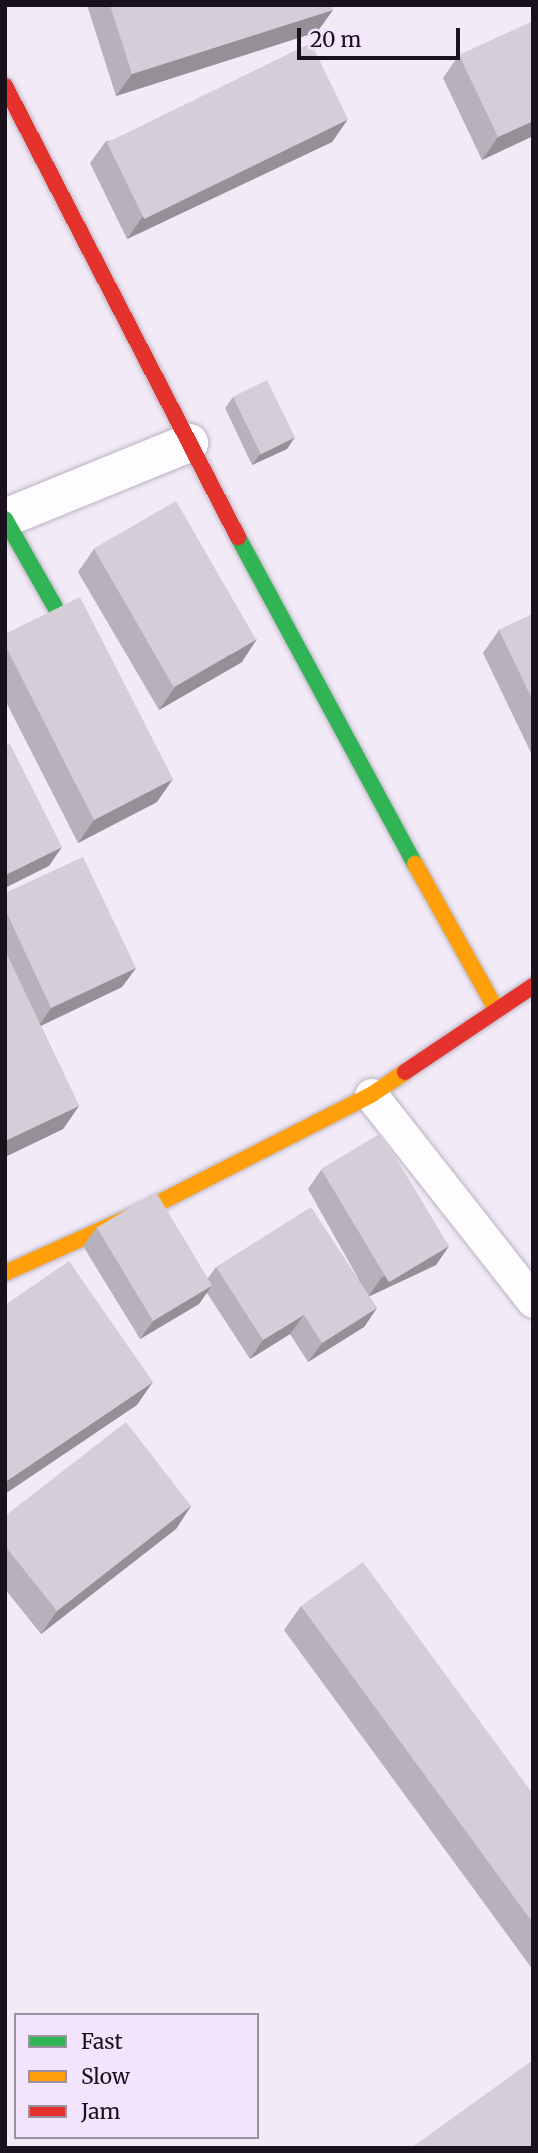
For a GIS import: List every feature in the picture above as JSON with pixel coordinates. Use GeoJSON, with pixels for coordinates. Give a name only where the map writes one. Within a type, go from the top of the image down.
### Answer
{"type":"FeatureCollection","features":[{"type":"Feature","properties":{"kind":"street"},"geometry":{"type":"LineString","coordinates":[[5,86],[302,661],[496,1009]]}},
{"type":"Feature","properties":{"kind":"street"},"geometry":{"type":"LineString","coordinates":[[55,607],[5,519],[189,443]]}},
{"type":"Feature","properties":{"kind":"street"},"geometry":{"type":"LineString","coordinates":[[5,1273],[143,1211],[371,1095],[533,986]]}},
{"type":"Feature","properties":{"kind":"lane"},"geometry":{"type":"LineString","coordinates":[[371,1095],[533,1301]]}},
{"type":"Feature","properties":{"kind":"building"},"geometry":{"type":"Polygon","coordinates":[[[110,5],[332,5],[333,10],[132,74],[110,5]]]}},
{"type":"Feature","properties":{"kind":"building"},"geometry":{"type":"Polygon","coordinates":[[[533,21],[533,121],[498,137],[459,55],[533,21]]]}},
{"type":"Feature","properties":{"kind":"building"},"geometry":{"type":"Polygon","coordinates":[[[311,43],[348,119],[144,219],[107,143],[311,43]]]}},
{"type":"Feature","properties":{"kind":"building"},"geometry":{"type":"Polygon","coordinates":[[[267,380],[295,438],[261,454],[233,397],[267,380]]]}},
{"type":"Feature","properties":{"kind":"building"},"geometry":{"type":"Polygon","coordinates":[[[176,501],[256,640],[174,687],[94,548],[176,501]]]}},
{"type":"Feature","properties":{"kind":"building"},"geometry":{"type":"Polygon","coordinates":[[[80,597],[173,779],[94,820],[5,645],[5,634],[80,597]]]}},
{"type":"Feature","properties":{"kind":"building"},"geometry":{"type":"Polygon","coordinates":[[[533,614],[533,701],[499,630],[533,614]]]}},
{"type":"Feature","properties":{"kind":"building"},"geometry":{"type":"Polygon","coordinates":[[[10,744],[62,847],[5,875],[5,746],[10,744]]]}},
{"type":"Feature","properties":{"kind":"building"},"geometry":{"type":"Polygon","coordinates":[[[83,857],[136,968],[51,1008],[5,909],[5,893],[83,857]]]}},
{"type":"Feature","properties":{"kind":"building"},"geometry":{"type":"Polygon","coordinates":[[[5,950],[79,1106],[5,1141],[5,950]]]}},
{"type":"Feature","properties":{"kind":"building"},"geometry":{"type":"Polygon","coordinates":[[[381,1133],[449,1246],[389,1282],[321,1169],[381,1133]]]}},
{"type":"Feature","properties":{"kind":"building"},"geometry":{"type":"Polygon","coordinates":[[[156,1192],[212,1285],[153,1321],[97,1228],[156,1192]]]}},
{"type":"Feature","properties":{"kind":"building"},"geometry":{"type":"Polygon","coordinates":[[[311,1207],[377,1308],[322,1343],[304,1315],[263,1340],[216,1267],[311,1207]]]}},
{"type":"Feature","properties":{"kind":"building"},"geometry":{"type":"Polygon","coordinates":[[[69,1261],[153,1382],[5,1482],[5,1305],[69,1261]]]}},
{"type":"Feature","properties":{"kind":"building"},"geometry":{"type":"Polygon","coordinates":[[[126,1422],[191,1506],[57,1611],[5,1546],[5,1516],[126,1422]]]}},
{"type":"Feature","properties":{"kind":"building"},"geometry":{"type":"Polygon","coordinates":[[[363,1562],[533,1794],[533,1923],[301,1606],[363,1562]]]}},
{"type":"Feature","properties":{"kind":"building"},"geometry":{"type":"Polygon","coordinates":[[[533,2060],[533,2148],[411,2148],[533,2060]]]}},
{"type":"Feature","properties":{"kind":"traffic: fast"},"geometry":{"type":"LineString","coordinates":[[5,519],[55,607]]}},
{"type":"Feature","properties":{"kind":"traffic: fast"},"geometry":{"type":"LineString","coordinates":[[238,537],[415,864]]}},
{"type":"Feature","properties":{"kind":"traffic: slow"},"geometry":{"type":"LineString","coordinates":[[415,864],[496,1009]]}},
{"type":"Feature","properties":{"kind":"traffic: slow"},"geometry":{"type":"LineString","coordinates":[[5,1273],[143,1211],[371,1095],[405,1072]]}},
{"type":"Feature","properties":{"kind":"traffic: jam"},"geometry":{"type":"LineString","coordinates":[[5,86],[238,537]]}},
{"type":"Feature","properties":{"kind":"traffic: jam"},"geometry":{"type":"LineString","coordinates":[[405,1072],[533,986]]}}]}
